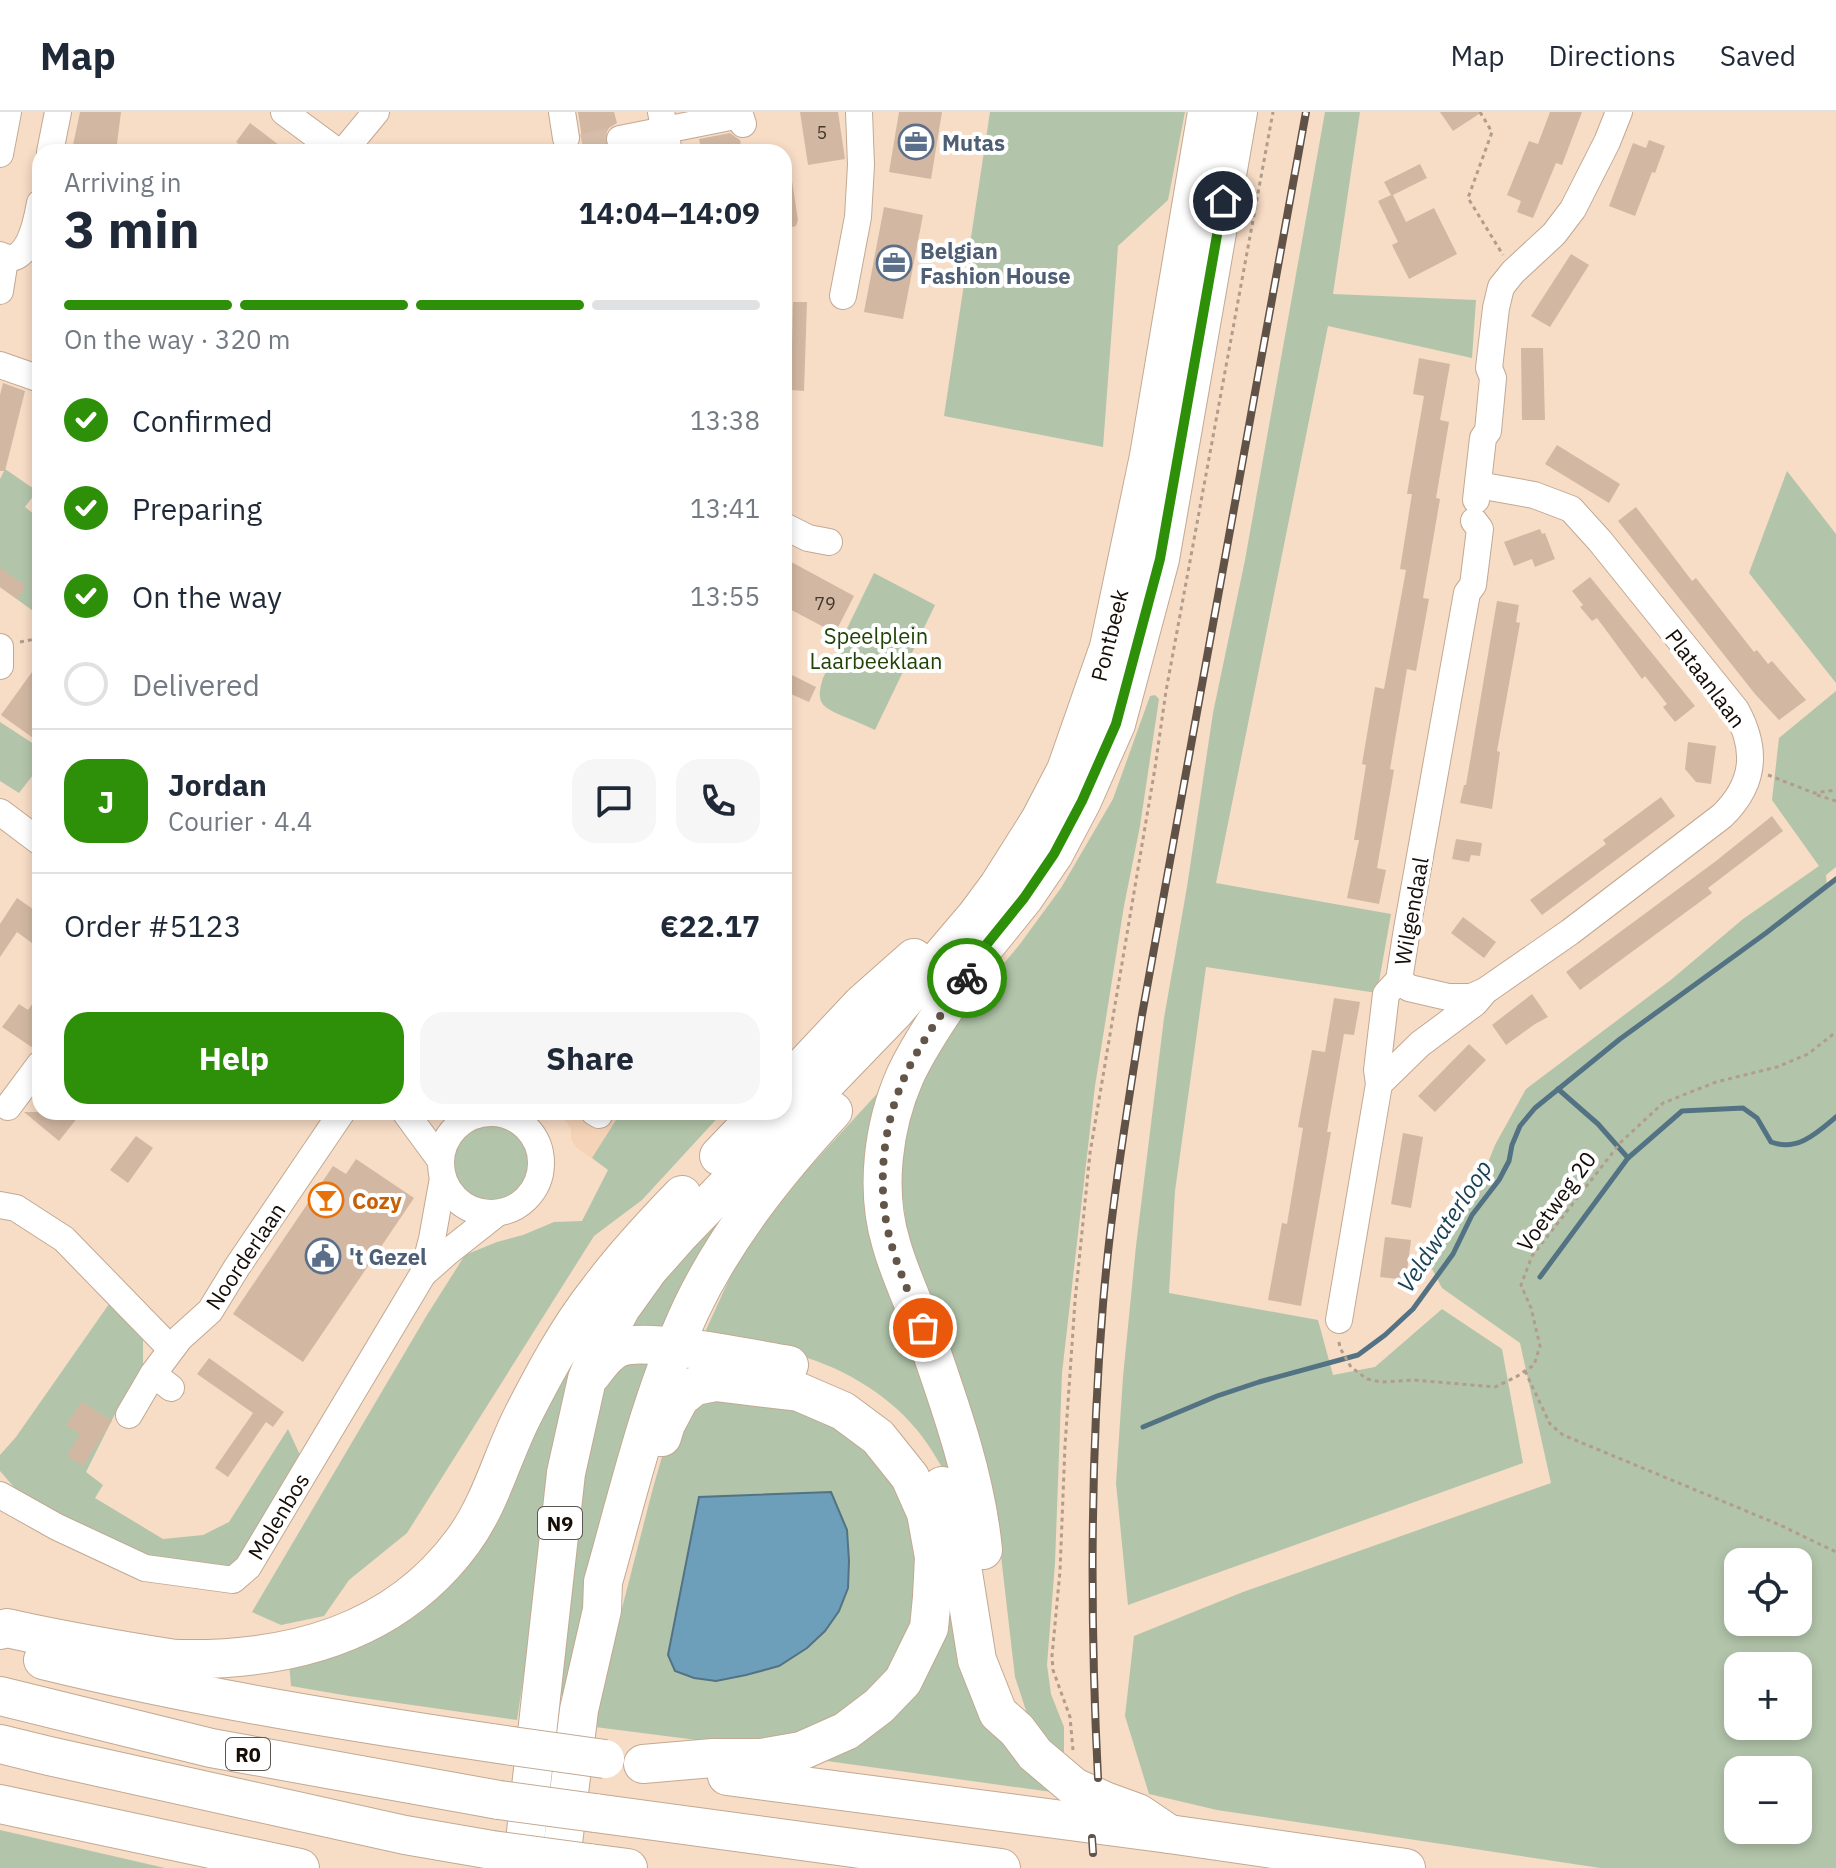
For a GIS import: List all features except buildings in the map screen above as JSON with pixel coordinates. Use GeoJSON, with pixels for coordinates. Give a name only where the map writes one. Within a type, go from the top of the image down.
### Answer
{"type":"FeatureCollection","features":[{"type":"Feature","properties":{"kind":"highway","name":"Pontbeek"},"geometry":{"type":"LineString","coordinates":[[792,1118],[896,1010],[979,933],[999,885],[1040,820],[1066,770],[1109,647],[1149,456],[1207,112]]}},
{"type":"Feature","properties":{"kind":"highway","name":"N9"},"geometry":{"type":"LineString","coordinates":[[575,1866],[579,1710],[602,1610],[603,1582],[657,1395],[691,1309],[713,1266],[767,1187],[939,994],[979,933],[1024,898],[1054,854],[1082,801],[1116,724],[1160,559],[1238,112]]}},
{"type":"Feature","properties":{"kind":"highway"},"geometry":{"type":"LineString","coordinates":[[792,1078],[862,1004],[944,932],[979,933],[967,978],[944,1009],[904,1078],[887,1140],[882,1186],[890,1240],[952,1408],[969,1473],[981,1533],[999,1665],[1017,1730]]}},
{"type":"Feature","properties":{"kind":"highway"},"geometry":{"type":"LineString","coordinates":[[0,1630],[7,1628],[61,1641],[177,1659],[232,1657],[284,1652],[346,1633],[380,1617],[409,1598],[434,1576],[465,1539],[488,1497],[515,1431],[552,1359],[597,1292],[644,1234],[753,1120]]}},
{"type":"Feature","properties":{"kind":"highway","name":"Pontbeek"},"geometry":{"type":"LineString","coordinates":[[587,1379],[614,1321],[649,1269],[790,1120]]}},
{"type":"Feature","properties":{"kind":"highway"},"geometry":{"type":"LineString","coordinates":[[587,1379],[618,1349],[631,1345],[675,1347],[798,1366],[833,1378],[871,1400],[900,1425],[925,1456],[944,1490],[957,1535],[977,1660],[998,1713],[1017,1730],[1035,1754],[1074,1787],[1138,1813],[1169,1834]]}},
{"type":"Feature","properties":{"kind":"highway","name":"N9"},"geometry":{"type":"LineString","coordinates":[[507,1859],[566,1473],[587,1379]]}},
{"type":"Feature","properties":{"kind":"highway"},"geometry":{"type":"LineString","coordinates":[[602,1610],[614,1584],[666,1424],[680,1398],[695,1386],[715,1382],[799,1392],[843,1411],[878,1437],[910,1477],[926,1513],[934,1557],[929,1628],[903,1681],[879,1706],[846,1731],[801,1751],[761,1758],[713,1758],[643,1764]]}},
{"type":"Feature","properties":{"kind":"highway"},"geometry":{"type":"LineString","coordinates":[[0,1650],[128,1681],[349,1722],[1406,1868]]}},
{"type":"Feature","properties":{"kind":"highway","name":"R0"},"geometry":{"type":"LineString","coordinates":[[0,1696],[211,1748],[499,1800],[1001,1868]]}},
{"type":"Feature","properties":{"kind":"highway","name":"R0"},"geometry":{"type":"LineString","coordinates":[[0,1744],[507,1859],[628,1868]]}},
{"type":"Feature","properties":{"kind":"highway"},"geometry":{"type":"LineString","coordinates":[[0,1804],[300,1868]]}},
{"type":"Feature","properties":{"kind":"street"},"geometry":{"type":"LineString","coordinates":[[0,154],[8,112]]}},
{"type":"Feature","properties":{"kind":"street"},"geometry":{"type":"LineString","coordinates":[[52,144],[58,112]]}},
{"type":"Feature","properties":{"kind":"street"},"geometry":{"type":"LineString","coordinates":[[284,112],[329,144]]}},
{"type":"Feature","properties":{"kind":"street"},"geometry":{"type":"LineString","coordinates":[[347,144],[376,112]]}},
{"type":"Feature","properties":{"kind":"street"},"geometry":{"type":"LineString","coordinates":[[562,112],[569,144]]}},
{"type":"Feature","properties":{"kind":"street"},"geometry":{"type":"LineString","coordinates":[[843,296],[858,217],[861,165],[859,112]]}},
{"type":"Feature","properties":{"kind":"street","name":"Wilgendaal"},"geometry":{"type":"LineString","coordinates":[[1339,1320],[1379,1084],[1377,1070],[1386,994],[1399,980],[1467,593],[1460,584],[1468,524],[1474,521],[1483,438],[1488,431],[1493,378],[1489,368],[1496,308],[1501,287],[1554,234],[1573,209],[1619,112]]}},
{"type":"Feature","properties":{"kind":"street"},"geometry":{"type":"LineString","coordinates":[[620,139],[740,115],[743,124]]}},
{"type":"Feature","properties":{"kind":"street"},"geometry":{"type":"LineString","coordinates":[[0,290],[3,257],[17,255],[25,248],[32,234]]}},
{"type":"Feature","properties":{"kind":"street"},"geometry":{"type":"LineString","coordinates":[[0,365],[32,376]]}},
{"type":"Feature","properties":{"kind":"street","name":"Plataanlaan"},"geometry":{"type":"LineString","coordinates":[[1399,980],[1409,988],[1448,997],[1471,997],[1485,991],[1570,932],[1722,816],[1743,791],[1749,768],[1749,740],[1736,710],[1571,509],[1534,495],[1478,485]]}},
{"type":"Feature","properties":{"kind":"street"},"geometry":{"type":"LineString","coordinates":[[792,530],[808,538],[829,542]]}},
{"type":"Feature","properties":{"kind":"street"},"geometry":{"type":"LineString","coordinates":[[0,647],[0,666]]}},
{"type":"Feature","properties":{"kind":"street"},"geometry":{"type":"LineString","coordinates":[[0,812],[32,836]]}},
{"type":"Feature","properties":{"kind":"street","name":"Plataanlaan"},"geometry":{"type":"LineString","coordinates":[[1379,1084],[1420,1044],[1475,1003],[1485,991]]}},
{"type":"Feature","properties":{"kind":"street"},"geometry":{"type":"LineString","coordinates":[[8,1107],[32,1075]]}},
{"type":"Feature","properties":{"kind":"street","name":"Noorderlaan"},"geometry":{"type":"LineString","coordinates":[[129,1415],[162,1381],[171,1349],[210,1311],[337,1120]]}},
{"type":"Feature","properties":{"kind":"street"},"geometry":{"type":"LineString","coordinates":[[410,1120],[442,1169],[451,1194],[466,1207],[496,1214]]}},
{"type":"Feature","properties":{"kind":"street","name":"Molenbos"},"geometry":{"type":"LineString","coordinates":[[0,1495],[57,1527],[145,1568],[233,1580],[248,1567],[423,1274],[432,1239],[445,1144],[457,1120]]}},
{"type":"Feature","properties":{"kind":"street","name":"Molenbos"},"geometry":{"type":"LineString","coordinates":[[423,1274],[496,1214],[513,1209],[533,1191],[540,1175],[541,1158],[536,1141],[516,1120]]}},
{"type":"Feature","properties":{"kind":"street"},"geometry":{"type":"LineString","coordinates":[[0,1205],[16,1208],[64,1239],[171,1349]]}},
{"type":"Feature","properties":{"kind":"path"},"geometry":{"type":"LineString","coordinates":[[1074,1755],[1070,1717],[1053,1670],[1052,1656],[1060,1571],[1075,1301],[1090,1153],[1166,691],[1273,112]]}},
{"type":"Feature","properties":{"kind":"path"},"geometry":{"type":"LineString","coordinates":[[1480,112],[1492,132],[1468,198],[1513,272]]}},
{"type":"Feature","properties":{"kind":"path"},"geometry":{"type":"LineString","coordinates":[[1749,768],[1836,801]]}},
{"type":"Feature","properties":{"kind":"path"},"geometry":{"type":"LineString","coordinates":[[1814,793],[1836,790]]}},
{"type":"Feature","properties":{"kind":"path","name":"Voetweg 20"},"geometry":{"type":"LineString","coordinates":[[1525,1371],[1534,1365],[1540,1346],[1531,1308],[1521,1285],[1532,1256],[1621,1142],[1663,1103],[1716,1082],[1777,1067],[1808,1054],[1836,1032]]}},
{"type":"Feature","properties":{"kind":"path"},"geometry":{"type":"LineString","coordinates":[[1340,1348],[1357,1372],[1367,1379],[1381,1382],[1414,1380],[1495,1387],[1525,1371],[1550,1424],[1563,1435],[1780,1525],[1836,1552]]}},
{"type":"Feature","properties":{"kind":"shaded area"},"geometry":{"type":"Polygon","coordinates":[[[565,1120],[616,1120],[592,1158],[577,1148],[571,1139],[571,1129],[565,1120]]]}},
{"type":"Feature","properties":{"kind":"green space"},"geometry":{"type":"Polygon","coordinates":[[[990,112],[1185,112],[1168,200],[1118,246],[1103,447],[944,416],[990,112]]]}},
{"type":"Feature","properties":{"kind":"green space"},"geometry":{"type":"Polygon","coordinates":[[[1325,112],[1360,112],[1333,294],[1476,300],[1472,358],[1328,326],[1216,883],[1391,914],[1377,993],[1206,967],[1175,1191],[1169,1293],[1318,1320],[1333,1375],[1375,1367],[1442,1309],[1502,1349],[1523,1463],[1128,1605],[1116,1483],[1136,1246],[1164,1018],[1213,713],[1245,560],[1325,112]]]}},
{"type":"Feature","properties":{"kind":"green space"},"geometry":{"type":"Polygon","coordinates":[[[5,469],[32,488],[32,498],[25,507],[32,513],[32,610],[0,587],[0,479],[5,469]]]}},
{"type":"Feature","properties":{"kind":"green space"},"geometry":{"type":"Polygon","coordinates":[[[1787,471],[1836,534],[1836,683],[1749,573],[1787,471]]]}},
{"type":"Feature","properties":{"kind":"green space","name":"Speelplein Laarbeeklaan"},"geometry":{"type":"Polygon","coordinates":[[[874,573],[935,605],[875,730],[837,714],[822,704],[820,699],[823,678],[874,573]]]}},
{"type":"Feature","properties":{"kind":"green space"},"geometry":{"type":"Polygon","coordinates":[[[1836,691],[1836,867],[1826,875],[1827,888],[1836,882],[1836,1868],[1600,1868],[1217,1810],[1149,1794],[1125,1716],[1134,1636],[1243,1592],[1551,1483],[1520,1343],[1442,1288],[1431,1267],[1526,1089],[1672,979],[1743,919],[1819,866],[1772,800],[1779,738],[1836,691]]]}},
{"type":"Feature","properties":{"kind":"green space"},"geometry":{"type":"Polygon","coordinates":[[[1155,695],[1159,699],[1140,826],[1095,1086],[1062,1373],[1055,1563],[1047,1665],[1051,1694],[1064,1727],[1064,1757],[1034,1735],[1015,1677],[995,1504],[908,1238],[900,1177],[906,1120],[921,1077],[961,1015],[1020,944],[1061,888],[1113,799],[1150,696],[1155,695]]]}},
{"type":"Feature","properties":{"kind":"green space"},"geometry":{"type":"Polygon","coordinates":[[[0,722],[32,743],[32,776],[19,793],[0,781],[0,722]]]}},
{"type":"Feature","properties":{"kind":"green space"},"geometry":{"type":"Polygon","coordinates":[[[898,1071],[874,1154],[933,1389],[953,1487],[917,1430],[891,1404],[860,1382],[826,1365],[792,1354],[700,1343],[732,1273],[755,1235],[806,1171],[898,1071]]]}},
{"type":"Feature","properties":{"kind":"green space"},"geometry":{"type":"Polygon","coordinates":[[[616,1120],[716,1120],[642,1200],[594,1236],[407,1533],[349,1580],[324,1616],[281,1625],[252,1612],[465,1255],[554,1222],[582,1221],[608,1170],[592,1158],[616,1120]]]}},
{"type":"Feature","properties":{"kind":"green space"},"geometry":{"type":"Polygon","coordinates":[[[491,1125],[505,1128],[518,1136],[526,1149],[529,1163],[526,1177],[518,1190],[505,1198],[491,1201],[477,1198],[464,1190],[456,1177],[453,1163],[456,1149],[464,1136],[477,1128],[491,1125]]]}},
{"type":"Feature","properties":{"kind":"green space"},"geometry":{"type":"Polygon","coordinates":[[[735,1200],[670,1338],[623,1336],[657,1286],[735,1200]]]}},
{"type":"Feature","properties":{"kind":"green space"},"geometry":{"type":"Polygon","coordinates":[[[109,1304],[143,1338],[143,1372],[121,1402],[86,1472],[103,1485],[95,1498],[163,1539],[203,1535],[229,1522],[288,1429],[300,1455],[233,1566],[223,1571],[150,1560],[20,1494],[0,1471],[0,1455],[16,1437],[109,1304]]]}},
{"type":"Feature","properties":{"kind":"green space"},"geometry":{"type":"Polygon","coordinates":[[[587,1322],[538,1582],[517,1720],[291,1686],[289,1662],[382,1629],[587,1322]]]}},
{"type":"Feature","properties":{"kind":"green space"},"geometry":{"type":"Polygon","coordinates":[[[664,1356],[571,1697],[555,1694],[567,1579],[600,1386],[619,1363],[664,1356]]]}},
{"type":"Feature","properties":{"kind":"green space"},"geometry":{"type":"Polygon","coordinates":[[[753,1395],[858,1435],[917,1520],[917,1624],[886,1682],[828,1721],[799,1733],[764,1740],[697,1740],[595,1727],[620,1616],[670,1429],[702,1398],[753,1395]]]}},
{"type":"Feature","properties":{"kind":"green space"},"geometry":{"type":"Polygon","coordinates":[[[895,1430],[922,1464],[968,1649],[1066,1794],[805,1758],[933,1631],[893,1442],[895,1430]]]}},
{"type":"Feature","properties":{"kind":"green space"},"geometry":{"type":"Polygon","coordinates":[[[0,1830],[165,1868],[0,1868],[0,1830]]]}},
{"type":"Feature","properties":{"kind":"water"},"geometry":{"type":"Polygon","coordinates":[[[831,1492],[847,1530],[848,1588],[839,1611],[825,1631],[807,1648],[779,1666],[746,1675],[716,1681],[675,1671],[668,1655],[699,1497],[831,1492]]]}},
{"type":"Feature","properties":{"kind":"waterway","name":"Veldwaterloop"},"geometry":{"type":"LineString","coordinates":[[1143,1427],[1217,1396],[1358,1355],[1385,1335],[1413,1309],[1453,1254],[1472,1215],[1499,1180],[1509,1161],[1520,1126],[1535,1108],[1620,1039],[1836,879]]}},
{"type":"Feature","properties":{"kind":"waterway"},"geometry":{"type":"LineString","coordinates":[[1558,1089],[1598,1124],[1628,1158],[1682,1111],[1743,1108],[1757,1118],[1771,1142],[1789,1145],[1806,1139],[1836,1117]]}},
{"type":"Feature","properties":{"kind":"waterway"},"geometry":{"type":"LineString","coordinates":[[1540,1277],[1628,1158]]}},
{"type":"Feature","properties":{"kind":"tunnel"},"geometry":{"type":"LineString","coordinates":[[597,144],[620,139]]}},
{"type":"Feature","properties":{"kind":"railway"},"geometry":{"type":"LineString","coordinates":[[1098,1778],[1093,1600],[1094,1482],[1099,1363],[1110,1231],[1142,1015],[1306,112]]}},
{"type":"Feature","properties":{"kind":"railway"},"geometry":{"type":"LineString","coordinates":[[1092,1838],[1093,1853]]}},
{"type":"Feature","properties":{"kind":"way so far"},"geometry":{"type":"LineString","coordinates":[[923,1328],[890,1240],[882,1186],[887,1140],[904,1078],[944,1009],[967,978]]}},
{"type":"Feature","properties":{"kind":"place","name":"Mutas"},"geometry":{"type":"Point","coordinates":[916,142]}},
{"type":"Feature","properties":{"kind":"place","name":"Belgian Fashion House"},"geometry":{"type":"Point","coordinates":[894,263]}},
{"type":"Feature","properties":{"kind":"place","name":"Cozy"},"geometry":{"type":"Point","coordinates":[326,1200]}},
{"type":"Feature","properties":{"kind":"place","name":"'t Gezel"},"geometry":{"type":"Point","coordinates":[323,1256]}},
{"type":"Feature","properties":{"kind":"route"},"geometry":{"type":"LineString","coordinates":[[967,978],[982,950],[1054,854],[1082,801],[1116,724],[1160,559],[1223,201]]}}]}
